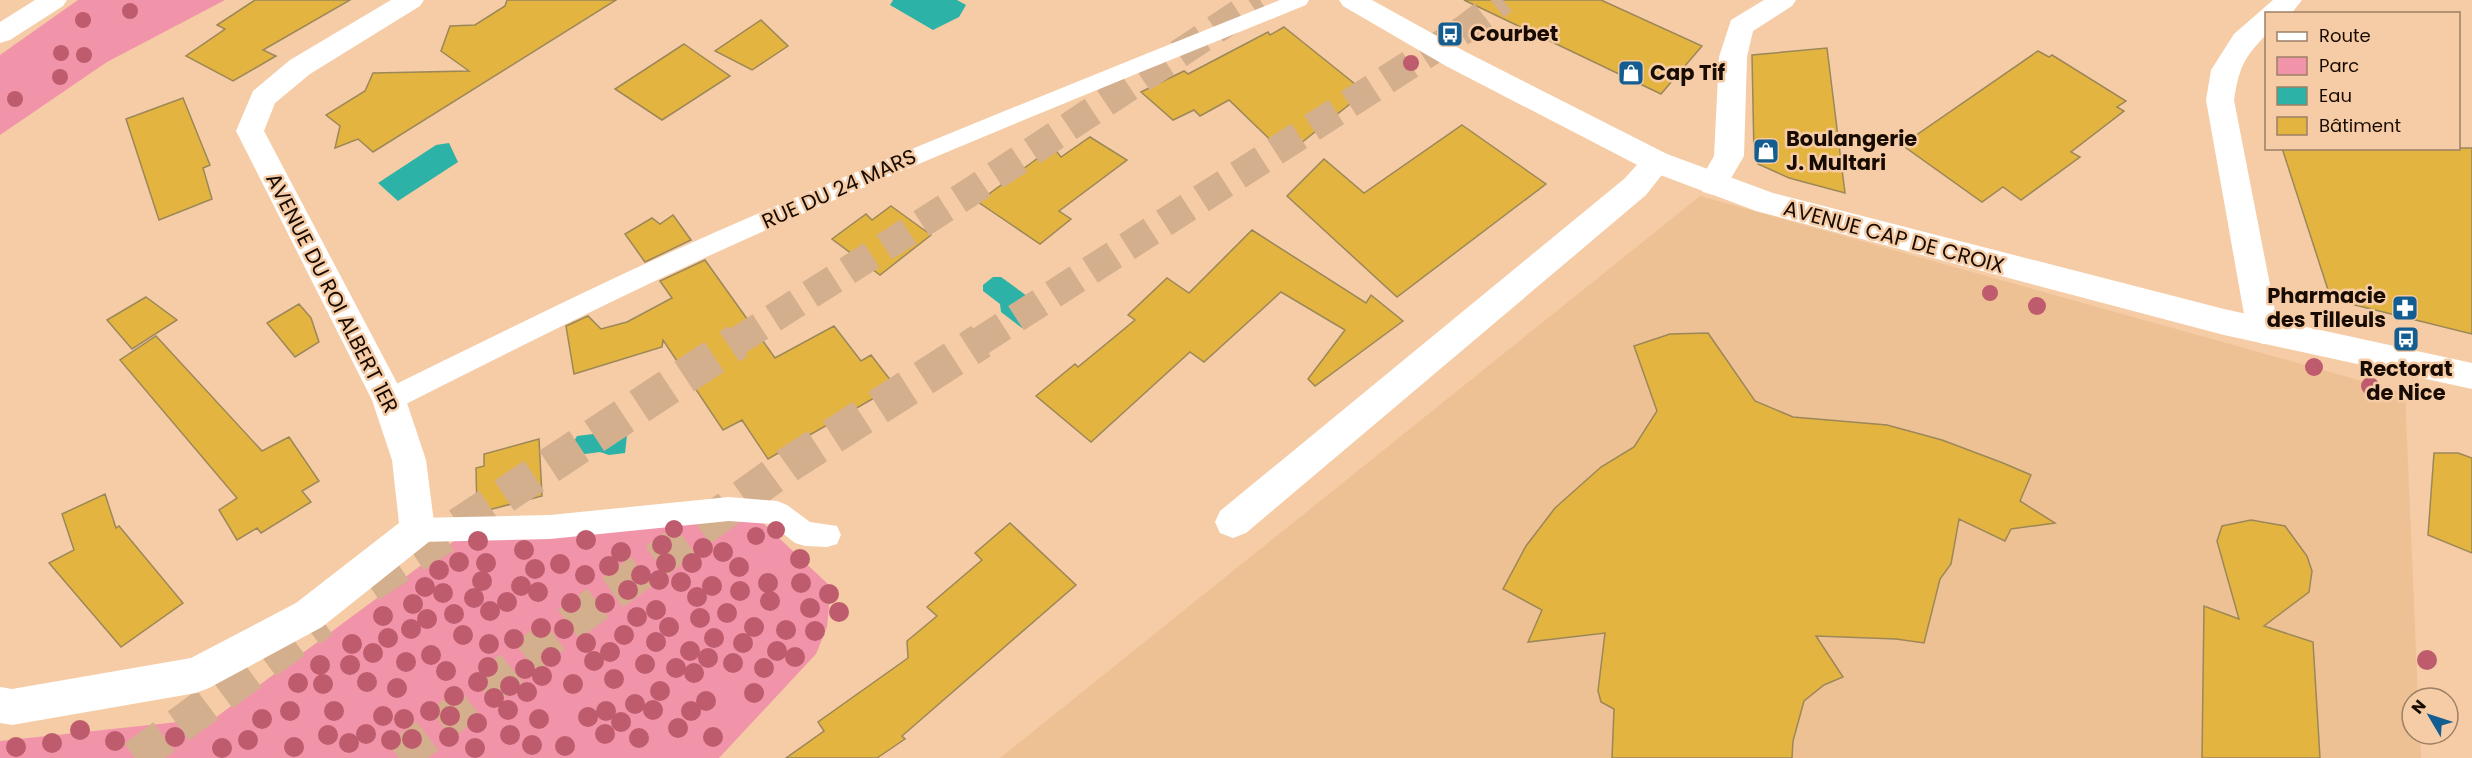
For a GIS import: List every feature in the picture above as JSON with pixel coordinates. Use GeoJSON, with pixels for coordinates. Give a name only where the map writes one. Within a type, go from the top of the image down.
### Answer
{"type":"FeatureCollection","features":[{"type":"Feature","properties":{"kind":"street"},"geometry":{"type":"LineString","coordinates":[[0,34],[54,0]]}},
{"type":"Feature","properties":{"kind":"street","name":"AVENUE DU ROI ALBERT 1ER"},"geometry":{"type":"LineString","coordinates":[[411,0],[300,67],[263,98],[250,131],[389,400],[409,460],[417,530]]}},
{"type":"Feature","properties":{"kind":"street","name":"AVENUE CAP DE CROIX"},"geometry":{"type":"LineString","coordinates":[[1352,0],[1456,59],[1658,162],[1767,203],[2263,331],[2472,376]]}},
{"type":"Feature","properties":{"kind":"street"},"geometry":{"type":"LineString","coordinates":[[1713,184],[1729,156],[1733,57],[1741,26],[1783,0]]}},
{"type":"Feature","properties":{"kind":"street"},"geometry":{"type":"LineString","coordinates":[[2276,12],[2289,0]]}},
{"type":"Feature","properties":{"kind":"street"},"geometry":{"type":"LineString","coordinates":[[2263,331],[2253,266],[2220,100],[2225,70],[2244,41],[2265,21]]}},
{"type":"Feature","properties":{"kind":"street"},"geometry":{"type":"LineString","coordinates":[[1233,522],[1635,187],[1658,162]]}},
{"type":"Feature","properties":{"kind":"street"},"geometry":{"type":"LineString","coordinates":[[0,705],[12,707],[196,675],[309,615],[417,530]]}},
{"type":"Feature","properties":{"kind":"lane","name":"RUE DU 24 MARS"},"geometry":{"type":"LineString","coordinates":[[389,400],[644,275],[774,217],[955,138],[1299,0]]}},
{"type":"Feature","properties":{"kind":"lane"},"geometry":{"type":"LineString","coordinates":[[417,530],[550,528],[729,509],[777,513],[805,534],[827,535]]}},
{"type":"Feature","properties":{"kind":"shaded area"},"geometry":{"type":"Polygon","coordinates":[[[1700,196],[2405,393],[2417,686],[2400,686],[2400,746],[2420,746],[2421,758],[1000,758],[1700,196]]]}},
{"type":"Feature","properties":{"kind":"green space"},"geometry":{"type":"Polygon","coordinates":[[[78,0],[225,0],[107,62],[0,135],[0,55],[78,0]]]}},
{"type":"Feature","properties":{"kind":"green space"},"geometry":{"type":"Polygon","coordinates":[[[742,503],[831,587],[827,627],[816,654],[719,758],[0,758],[0,741],[215,718],[477,524],[742,503]]]}},
{"type":"Feature","properties":{"kind":"water"},"geometry":{"type":"Polygon","coordinates":[[[893,0],[957,0],[966,5],[959,17],[933,30],[890,5],[893,0]]]}},
{"type":"Feature","properties":{"kind":"water"},"geometry":{"type":"Polygon","coordinates":[[[449,143],[458,162],[398,201],[378,183],[436,145],[449,143]]]}},
{"type":"Feature","properties":{"kind":"water"},"geometry":{"type":"Polygon","coordinates":[[[993,277],[1001,277],[1045,309],[1022,328],[1001,312],[1000,304],[983,291],[983,285],[993,277]]]}},
{"type":"Feature","properties":{"kind":"water"},"geometry":{"type":"Polygon","coordinates":[[[618,431],[627,435],[625,453],[609,455],[600,452],[585,454],[573,451],[572,445],[577,436],[618,431]]]}},
{"type":"Feature","properties":{"kind":"building"},"geometry":{"type":"Polygon","coordinates":[[[255,0],[350,0],[263,50],[276,56],[233,81],[186,56],[225,29],[217,25],[255,0]]]}},
{"type":"Feature","properties":{"kind":"building"},"geometry":{"type":"Polygon","coordinates":[[[507,0],[616,0],[373,152],[358,139],[335,148],[340,126],[326,115],[365,91],[373,73],[469,71],[441,51],[450,26],[475,25],[505,6],[507,0]]]}},
{"type":"Feature","properties":{"kind":"building"},"geometry":{"type":"Polygon","coordinates":[[[1464,0],[1601,0],[1702,46],[1661,94],[1464,0]]]}},
{"type":"Feature","properties":{"kind":"building"},"geometry":{"type":"Polygon","coordinates":[[[761,20],[788,46],[752,70],[715,51],[761,20]]]}},
{"type":"Feature","properties":{"kind":"building"},"geometry":{"type":"Polygon","coordinates":[[[1284,27],[1365,92],[1286,155],[1229,100],[1200,116],[1194,110],[1173,120],[1141,92],[1184,71],[1188,74],[1268,32],[1270,35],[1284,27]]]}},
{"type":"Feature","properties":{"kind":"building"},"geometry":{"type":"Polygon","coordinates":[[[684,44],[730,76],[662,120],[615,89],[684,44]]]}},
{"type":"Feature","properties":{"kind":"building"},"geometry":{"type":"Polygon","coordinates":[[[1827,48],[1845,193],[1789,178],[1758,164],[1758,155],[1754,155],[1752,55],[1827,48]]]}},
{"type":"Feature","properties":{"kind":"building"},"geometry":{"type":"Polygon","coordinates":[[[2038,51],[2049,57],[2052,55],[2126,101],[2117,107],[2124,111],[2071,152],[2080,157],[2021,200],[2003,187],[1982,202],[1902,145],[2038,51]]]}},
{"type":"Feature","properties":{"kind":"building"},"geometry":{"type":"Polygon","coordinates":[[[183,98],[210,165],[203,168],[212,199],[159,220],[126,119],[183,98]]]}},
{"type":"Feature","properties":{"kind":"building"},"geometry":{"type":"Polygon","coordinates":[[[1462,125],[1546,184],[1397,297],[1287,196],[1324,159],[1364,193],[1462,125]]]}},
{"type":"Feature","properties":{"kind":"building"},"geometry":{"type":"Polygon","coordinates":[[[1090,137],[1127,160],[1059,211],[1071,219],[1040,244],[978,202],[1053,147],[1061,157],[1090,137]]]}},
{"type":"Feature","properties":{"kind":"building"},"geometry":{"type":"Polygon","coordinates":[[[2460,148],[2472,148],[2472,334],[2331,299],[2283,150],[2460,150],[2460,148]]]}},
{"type":"Feature","properties":{"kind":"building"},"geometry":{"type":"Polygon","coordinates":[[[891,206],[931,235],[880,275],[832,239],[866,214],[872,220],[891,206]]]}},
{"type":"Feature","properties":{"kind":"building"},"geometry":{"type":"Polygon","coordinates":[[[673,215],[691,240],[645,262],[625,234],[652,218],[660,224],[673,215]]]}},
{"type":"Feature","properties":{"kind":"building"},"geometry":{"type":"Polygon","coordinates":[[[1252,230],[1366,303],[1371,295],[1403,321],[1315,386],[1308,379],[1345,330],[1281,292],[1204,362],[1190,352],[1091,442],[1036,396],[1075,364],[1078,367],[1135,320],[1128,315],[1167,278],[1189,293],[1252,230]]]}},
{"type":"Feature","properties":{"kind":"building"},"geometry":{"type":"Polygon","coordinates":[[[705,260],[775,358],[834,326],[861,361],[871,355],[895,386],[768,459],[742,420],[723,430],[663,340],[662,347],[574,374],[566,326],[588,316],[601,329],[627,322],[672,298],[660,281],[705,260]]]}},
{"type":"Feature","properties":{"kind":"building"},"geometry":{"type":"Polygon","coordinates":[[[146,297],[177,320],[132,349],[107,320],[146,297]]]}},
{"type":"Feature","properties":{"kind":"building"},"geometry":{"type":"Polygon","coordinates":[[[299,304],[311,318],[319,342],[295,357],[267,323],[299,304]]]}},
{"type":"Feature","properties":{"kind":"building"},"geometry":{"type":"Polygon","coordinates":[[[1708,333],[1755,401],[1793,417],[1887,425],[1942,440],[2003,463],[2031,475],[2020,501],[2055,523],[2011,529],[2005,541],[1959,519],[1951,564],[1940,579],[1924,643],[1896,639],[1816,636],[1843,677],[1824,685],[1804,701],[1793,741],[1792,758],[1612,758],[1614,709],[1601,702],[1598,691],[1605,633],[1528,642],[1542,610],[1503,589],[1526,546],[1555,508],[1601,467],[1634,447],[1657,411],[1634,346],[1670,334],[1708,333]]]}},
{"type":"Feature","properties":{"kind":"building"},"geometry":{"type":"Polygon","coordinates":[[[156,336],[262,451],[289,437],[319,481],[302,491],[311,502],[261,533],[257,528],[237,540],[219,510],[237,498],[120,360],[156,336]]]}},
{"type":"Feature","properties":{"kind":"building"},"geometry":{"type":"Polygon","coordinates":[[[539,439],[542,496],[477,513],[476,468],[484,466],[484,454],[539,439]]]}},
{"type":"Feature","properties":{"kind":"building"},"geometry":{"type":"Polygon","coordinates":[[[2434,453],[2458,453],[2472,458],[2472,553],[2428,535],[2434,453]]]}},
{"type":"Feature","properties":{"kind":"building"},"geometry":{"type":"Polygon","coordinates":[[[105,494],[116,528],[119,526],[183,603],[121,647],[49,563],[74,550],[62,514],[105,494]]]}},
{"type":"Feature","properties":{"kind":"building"},"geometry":{"type":"Polygon","coordinates":[[[2251,520],[2285,526],[2307,556],[2312,571],[2309,592],[2264,626],[2313,642],[2320,758],[2202,758],[2204,606],[2239,619],[2217,541],[2222,526],[2251,520]]]}},
{"type":"Feature","properties":{"kind":"building"},"geometry":{"type":"Polygon","coordinates":[[[1010,523],[1076,585],[902,736],[905,739],[877,758],[786,758],[824,731],[818,722],[908,658],[907,641],[937,616],[927,607],[982,560],[975,553],[1010,523]]]}},
{"type":"Feature","properties":{"kind":"tunnel"},"geometry":{"type":"LineString","coordinates":[[736,342],[972,191],[1260,0]]}},
{"type":"Feature","properties":{"kind":"tunnel"},"geometry":{"type":"LineString","coordinates":[[979,342],[1465,29],[1503,0]]}},
{"type":"Feature","properties":{"kind":"tunnel"},"geometry":{"type":"LineString","coordinates":[[369,585],[738,341]]}},
{"type":"Feature","properties":{"kind":"tunnel"},"geometry":{"type":"LineString","coordinates":[[399,758],[550,638],[788,465],[981,341]]}},
{"type":"Feature","properties":{"kind":"tunnel"},"geometry":{"type":"LineString","coordinates":[[135,758],[322,620]]}},
{"type":"Feature","properties":{"kind":"place","name":"Courbet"},"geometry":{"type":"Point","coordinates":[1450,34]}},
{"type":"Feature","properties":{"kind":"place","name":"Cap Tif"},"geometry":{"type":"Point","coordinates":[1631,73]}},
{"type":"Feature","properties":{"kind":"place","name":"Boulangerie J. Multari"},"geometry":{"type":"Point","coordinates":[1766,151]}},
{"type":"Feature","properties":{"kind":"place","name":"Pharmacie des Tilleuls"},"geometry":{"type":"Point","coordinates":[2405,308]}},
{"type":"Feature","properties":{"kind":"place","name":"Rectorat de Nice"},"geometry":{"type":"Point","coordinates":[2406,339]}}]}
